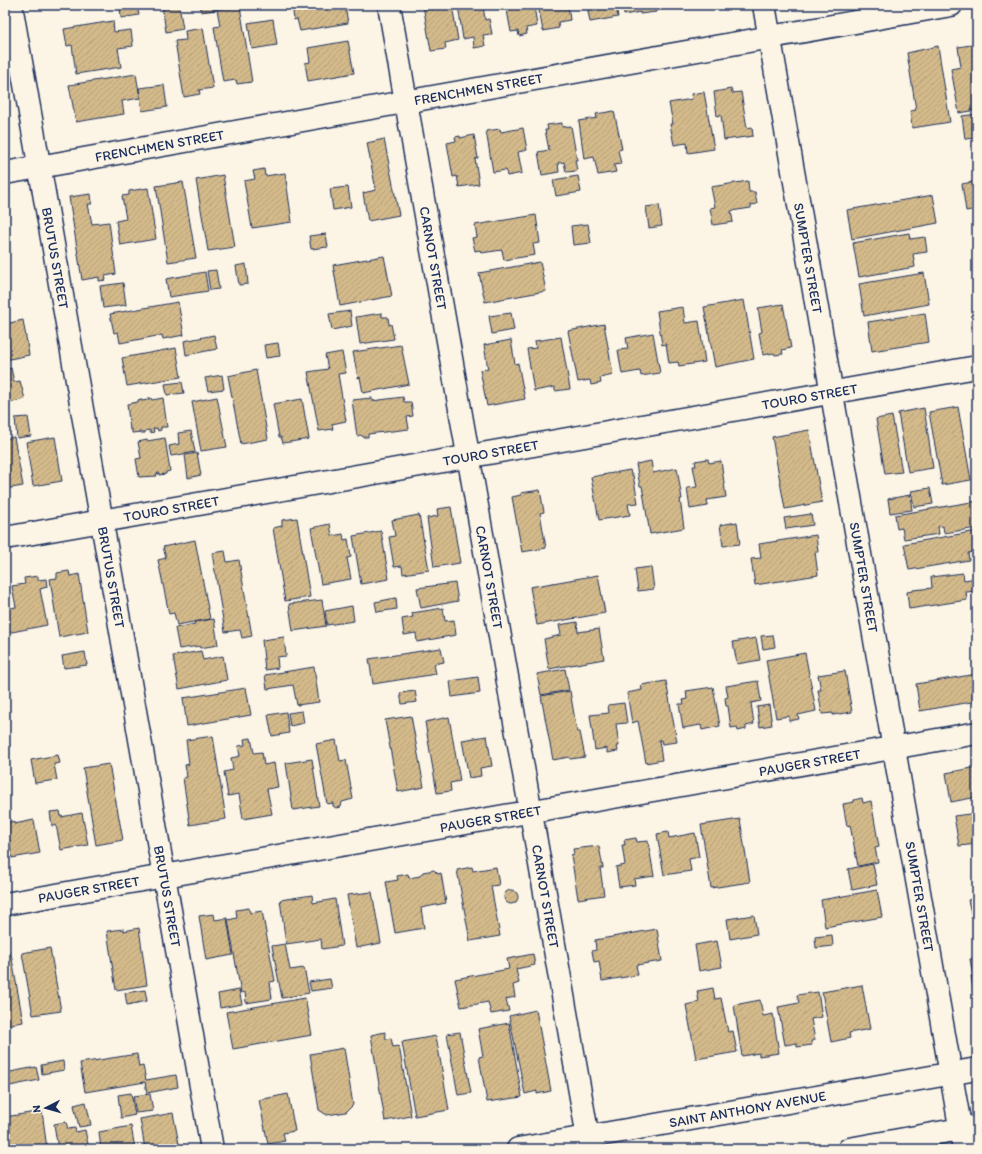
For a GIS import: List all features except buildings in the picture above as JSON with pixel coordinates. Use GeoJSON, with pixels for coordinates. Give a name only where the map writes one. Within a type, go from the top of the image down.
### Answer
{"type":"FeatureCollection","features":[{"type":"Feature","properties":{"kind":"street","name":"BRUTUS STREET"},"geometry":{"type":"LineString","coordinates":[[11,5],[212,1149]]}},
{"type":"Feature","properties":{"kind":"street","name":"CARNOT STREET"},"geometry":{"type":"LineString","coordinates":[[389,5],[589,1143]]}},
{"type":"Feature","properties":{"kind":"street","name":"SUMPTER STREET"},"geometry":{"type":"LineString","coordinates":[[764,5],[951,1074],[967,1135]]}},
{"type":"Feature","properties":{"kind":"street","name":"FRENCHMEN STREET"},"geometry":{"type":"LineString","coordinates":[[5,173],[951,5]]}},
{"type":"Feature","properties":{"kind":"street","name":"TOURO STREET"},"geometry":{"type":"LineString","coordinates":[[5,538],[977,367]]}},
{"type":"Feature","properties":{"kind":"street","name":"PAUGER STREET"},"geometry":{"type":"LineString","coordinates":[[5,904],[977,733]]}},
{"type":"Feature","properties":{"kind":"street","name":"SAINT ANTHONY AVENUE"},"geometry":{"type":"LineString","coordinates":[[518,1149],[589,1143],[977,1069]]}},
{"type":"Feature","properties":{"kind":"street"},"geometry":{"type":"LineString","coordinates":[[849,1149],[967,1135]]}}]}
